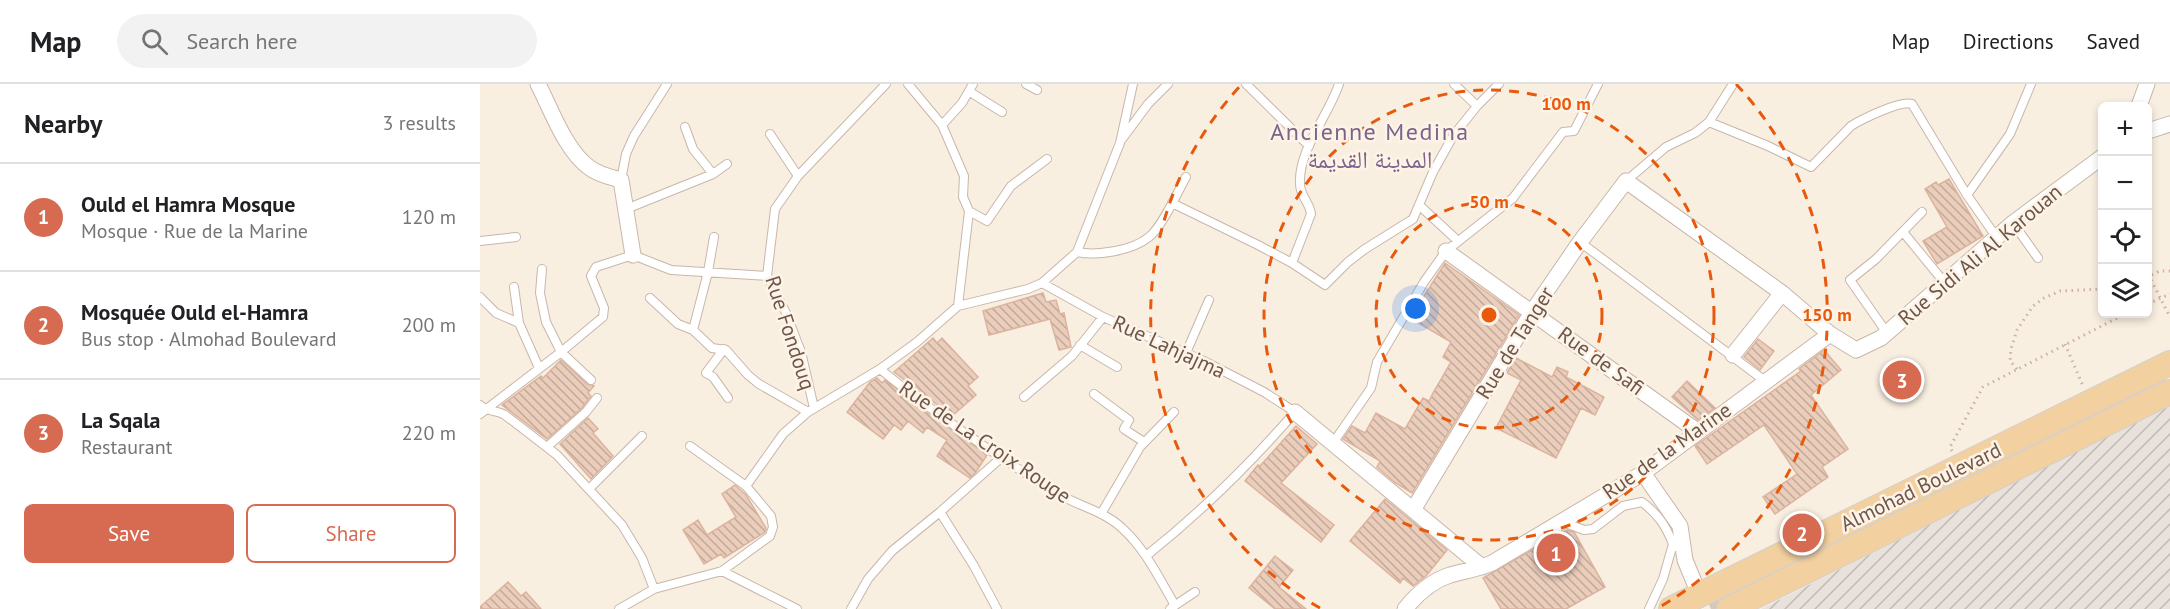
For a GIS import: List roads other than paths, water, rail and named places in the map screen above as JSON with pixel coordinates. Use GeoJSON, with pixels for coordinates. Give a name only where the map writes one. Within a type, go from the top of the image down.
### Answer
{"type":"FeatureCollection","features":[{"type":"Feature","properties":{"kind":"main road","name":"Almohad Boulevard"},"geometry":{"type":"LineString","coordinates":[[1671,609],[1703,582],[1958,468],[2170,363]]}},
{"type":"Feature","properties":{"kind":"main road","name":"Almohad Boulevard"},"geometry":{"type":"LineString","coordinates":[[1729,609],[2170,392]]}},
{"type":"Feature","properties":{"kind":"main road"},"geometry":{"type":"LineString","coordinates":[[2036,430],[2049,451]]}},
{"type":"Feature","properties":{"kind":"street"},"geometry":{"type":"LineString","coordinates":[[538,84],[561,130],[582,162],[598,173],[621,180],[633,255]]}},
{"type":"Feature","properties":{"kind":"street"},"geometry":{"type":"LineString","coordinates":[[2140,102],[2147,84]]}},
{"type":"Feature","properties":{"kind":"street"},"geometry":{"type":"LineString","coordinates":[[2152,129],[2170,123]]}},
{"type":"Feature","properties":{"kind":"street","name":"Rue Sidi Ali Al Karouan"},"geometry":{"type":"LineString","coordinates":[[1830,334],[1856,351],[1881,338],[2013,223],[2098,161]]}},
{"type":"Feature","properties":{"kind":"street"},"geometry":{"type":"LineString","coordinates":[[1626,181],[1782,293],[1830,334]]}},
{"type":"Feature","properties":{"kind":"street","name":"Rue de Tanger"},"geometry":{"type":"LineString","coordinates":[[1413,510],[1532,312],[1580,242],[1626,181]]}},
{"type":"Feature","properties":{"kind":"street","name":"Rue de Safi"},"geometry":{"type":"LineString","coordinates":[[1452,246],[1532,312],[1697,431]]}},
{"type":"Feature","properties":{"kind":"street"},"geometry":{"type":"LineString","coordinates":[[1733,355],[1782,293]]}},
{"type":"Feature","properties":{"kind":"street","name":"Rue de la Marine"},"geometry":{"type":"LineString","coordinates":[[1405,609],[1430,584],[1451,575],[1482,567],[1643,473],[1830,334]]}},
{"type":"Feature","properties":{"kind":"street"},"geometry":{"type":"LineString","coordinates":[[1295,412],[1482,567]]}},
{"type":"Feature","properties":{"kind":"street"},"geometry":{"type":"LineString","coordinates":[[1643,473],[1680,526],[1686,560],[1703,582]]}},
{"type":"Feature","properties":{"kind":"lane"},"geometry":{"type":"LineString","coordinates":[[621,180],[626,154],[634,136],[667,84]]}},
{"type":"Feature","properties":{"kind":"lane","name":"Rue Fondouq"},"geometry":{"type":"LineString","coordinates":[[811,410],[801,352],[786,313],[767,276],[775,209],[798,176],[886,84]]}},
{"type":"Feature","properties":{"kind":"lane"},"geometry":{"type":"LineString","coordinates":[[908,84],[942,125],[964,176],[963,197],[969,211],[958,306]]}},
{"type":"Feature","properties":{"kind":"lane"},"geometry":{"type":"LineString","coordinates":[[1026,84],[1037,90]]}},
{"type":"Feature","properties":{"kind":"lane"},"geometry":{"type":"LineString","coordinates":[[1120,143],[1133,84]]}},
{"type":"Feature","properties":{"kind":"lane"},"geometry":{"type":"LineString","coordinates":[[746,486],[783,434],[811,410],[880,369],[917,342],[958,306],[1028,289],[1042,283],[1077,252],[1112,157],[1148,104],[1168,84]]}},
{"type":"Feature","properties":{"kind":"lane"},"geometry":{"type":"LineString","coordinates":[[1246,84],[1309,146]]}},
{"type":"Feature","properties":{"kind":"lane"},"geometry":{"type":"LineString","coordinates":[[1292,263],[1311,214],[1300,187],[1302,168],[1309,146],[1340,84]]}},
{"type":"Feature","properties":{"kind":"lane"},"geometry":{"type":"LineString","coordinates":[[1454,84],[1478,106]]}},
{"type":"Feature","properties":{"kind":"lane"},"geometry":{"type":"LineString","coordinates":[[1172,203],[1292,263],[1325,285],[1365,249],[1408,224],[1416,214],[1433,172],[1453,136],[1499,84]]}},
{"type":"Feature","properties":{"kind":"lane"},"geometry":{"type":"LineString","coordinates":[[1333,442],[1371,388],[1377,362],[1424,282],[1452,246],[1521,189],[1563,132],[1574,131],[1598,84]]}},
{"type":"Feature","properties":{"kind":"lane"},"geometry":{"type":"LineString","coordinates":[[1626,181],[1666,147],[1695,133],[1709,122],[1733,84]]}},
{"type":"Feature","properties":{"kind":"lane"},"geometry":{"type":"LineString","coordinates":[[1966,195],[2010,134],[2031,84]]}},
{"type":"Feature","properties":{"kind":"lane"},"geometry":{"type":"LineString","coordinates":[[942,125],[972,88],[1002,111]]}},
{"type":"Feature","properties":{"kind":"lane"},"geometry":{"type":"LineString","coordinates":[[1709,122],[1768,146],[1810,167],[1851,126],[1903,103],[1912,104],[1966,195],[1997,238]]}},
{"type":"Feature","properties":{"kind":"lane"},"geometry":{"type":"LineString","coordinates":[[685,127],[693,149],[713,174]]}},
{"type":"Feature","properties":{"kind":"lane"},"geometry":{"type":"LineString","coordinates":[[770,134],[798,176]]}},
{"type":"Feature","properties":{"kind":"lane"},"geometry":{"type":"LineString","coordinates":[[969,211],[987,220],[1011,186],[1047,159]]}},
{"type":"Feature","properties":{"kind":"lane"},"geometry":{"type":"LineString","coordinates":[[626,209],[713,174],[728,164]]}},
{"type":"Feature","properties":{"kind":"lane"},"geometry":{"type":"LineString","coordinates":[[1077,252],[1108,253],[1147,239],[1172,203],[1186,177]]}},
{"type":"Feature","properties":{"kind":"lane"},"geometry":{"type":"LineString","coordinates":[[1419,205],[1452,246]]}},
{"type":"Feature","properties":{"kind":"lane"},"geometry":{"type":"LineString","coordinates":[[1887,333],[1850,280],[1876,259],[1922,212]]}},
{"type":"Feature","properties":{"kind":"lane"},"geometry":{"type":"LineString","coordinates":[[2013,223],[2038,258]]}},
{"type":"Feature","properties":{"kind":"lane"},"geometry":{"type":"LineString","coordinates":[[1903,232],[1944,282]]}},
{"type":"Feature","properties":{"kind":"lane"},"geometry":{"type":"LineString","coordinates":[[480,241],[516,237]]}},
{"type":"Feature","properties":{"kind":"lane"},"geometry":{"type":"LineString","coordinates":[[693,330],[708,272],[714,237]]}},
{"type":"Feature","properties":{"kind":"lane"},"geometry":{"type":"LineString","coordinates":[[1580,242],[1765,381]]}},
{"type":"Feature","properties":{"kind":"lane"},"geometry":{"type":"LineString","coordinates":[[482,410],[561,352],[605,313],[591,276],[592,270],[596,267],[633,255],[671,270],[767,276]]}},
{"type":"Feature","properties":{"kind":"lane"},"geometry":{"type":"LineString","coordinates":[[542,269],[540,293],[546,322],[561,352],[591,380]]}},
{"type":"Feature","properties":{"kind":"lane","name":"Rue Lahjajma"},"geometry":{"type":"LineString","coordinates":[[1042,283],[1103,317],[1186,353],[1264,392],[1295,412]]}},
{"type":"Feature","properties":{"kind":"lane"},"geometry":{"type":"LineString","coordinates":[[514,287],[519,323],[539,368]]}},
{"type":"Feature","properties":{"kind":"lane"},"geometry":{"type":"LineString","coordinates":[[480,297],[496,313],[519,323]]}},
{"type":"Feature","properties":{"kind":"lane"},"geometry":{"type":"LineString","coordinates":[[650,298],[678,324],[693,330],[712,348],[724,350],[733,356],[748,375],[759,384],[811,410]]}},
{"type":"Feature","properties":{"kind":"lane"},"geometry":{"type":"LineString","coordinates":[[1186,353],[1209,300]]}},
{"type":"Feature","properties":{"kind":"lane"},"geometry":{"type":"LineString","coordinates":[[1024,397],[1038,387],[1080,345],[1103,317]]}},
{"type":"Feature","properties":{"kind":"lane"},"geometry":{"type":"LineString","coordinates":[[1080,345],[1117,367]]}},
{"type":"Feature","properties":{"kind":"lane"},"geometry":{"type":"LineString","coordinates":[[724,350],[706,373],[713,378],[728,398]]}},
{"type":"Feature","properties":{"kind":"lane","name":"Rue de La Croix Rouge"},"geometry":{"type":"LineString","coordinates":[[880,369],[920,401],[1002,457],[1074,504],[1101,514],[1122,527],[1146,556],[1172,608]]}},
{"type":"Feature","properties":{"kind":"lane"},"geometry":{"type":"LineString","coordinates":[[1094,394],[1129,420],[1124,429],[1144,442]]}},
{"type":"Feature","properties":{"kind":"lane"},"geometry":{"type":"LineString","coordinates":[[547,447],[586,412],[597,398]]}},
{"type":"Feature","properties":{"kind":"lane"},"geometry":{"type":"LineString","coordinates":[[482,410],[500,412],[547,447],[589,489],[622,525],[642,558],[654,589]]}},
{"type":"Feature","properties":{"kind":"lane"},"geometry":{"type":"LineString","coordinates":[[1101,514],[1144,442],[1174,412]]}},
{"type":"Feature","properties":{"kind":"lane"},"geometry":{"type":"LineString","coordinates":[[1146,556],[1243,470],[1295,412]]}},
{"type":"Feature","properties":{"kind":"lane"},"geometry":{"type":"LineString","coordinates":[[589,489],[642,436]]}},
{"type":"Feature","properties":{"kind":"lane"},"geometry":{"type":"LineString","coordinates":[[619,609],[654,589],[722,571],[770,536],[773,527],[771,516],[746,486],[690,446]]}},
{"type":"Feature","properties":{"kind":"lane"},"geometry":{"type":"LineString","coordinates":[[851,609],[868,579],[892,550],[940,512],[1002,457]]}},
{"type":"Feature","properties":{"kind":"lane"},"geometry":{"type":"LineString","coordinates":[[1561,521],[1584,530],[1593,529],[1623,506],[1642,502],[1655,511],[1674,544],[1703,582]]}},
{"type":"Feature","properties":{"kind":"lane"},"geometry":{"type":"LineString","coordinates":[[940,512],[974,566],[997,609]]}},
{"type":"Feature","properties":{"kind":"lane"},"geometry":{"type":"LineString","coordinates":[[1648,609],[1663,579],[1674,544]]}},
{"type":"Feature","properties":{"kind":"lane"},"geometry":{"type":"LineString","coordinates":[[722,571],[797,609]]}},
{"type":"Feature","properties":{"kind":"lane"},"geometry":{"type":"LineString","coordinates":[[1172,608],[1195,592]]}},
{"type":"Feature","properties":{"kind":"tunnel"},"geometry":{"type":"LineString","coordinates":[[1711,609],[1752,589]]}},
{"type":"Feature","properties":{"kind":"place","name":"La Sqala"},"geometry":{"type":"Point","coordinates":[1902,380]}},
{"type":"Feature","properties":{"kind":"place","name":"Mosquée Ould el-Hamra"},"geometry":{"type":"Point","coordinates":[1802,533]}},
{"type":"Feature","properties":{"kind":"place","name":"Ould el Hamra Mosque"},"geometry":{"type":"Point","coordinates":[1556,553]}},
{"type":"Feature","properties":{"kind":"district","name":"Ancienne Medina المدينة القديمة"},"geometry":{"type":"Point","coordinates":[1370,146]}}]}
